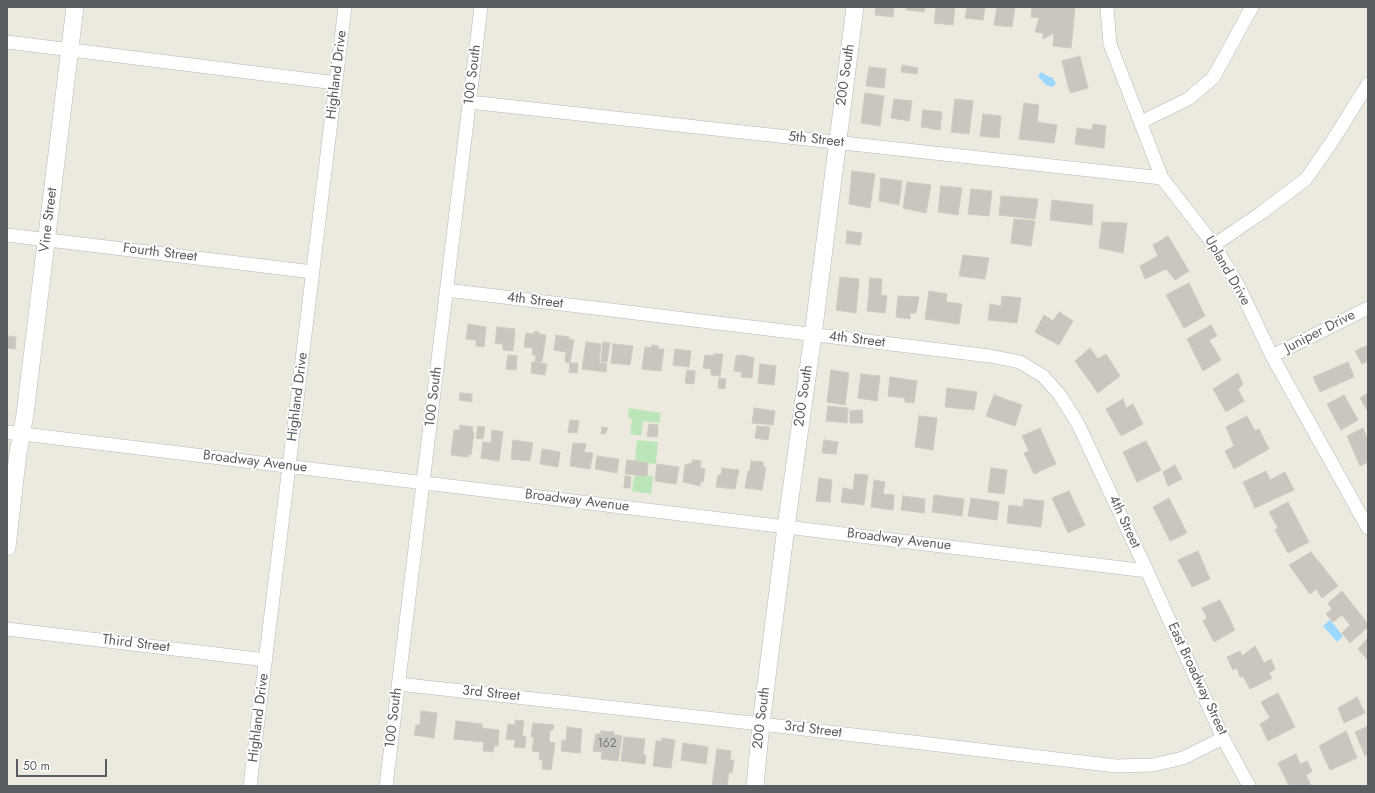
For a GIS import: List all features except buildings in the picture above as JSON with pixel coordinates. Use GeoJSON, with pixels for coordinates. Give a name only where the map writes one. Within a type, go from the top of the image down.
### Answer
{"type":"FeatureCollection","features":[{"type":"Feature","properties":{"kind":"street","name":"Vine Street"},"geometry":{"type":"LineString","coordinates":[[7,547],[14,433],[46,239],[75,7]]}},
{"type":"Feature","properties":{"kind":"street","name":"Highland Drive"},"geometry":{"type":"LineString","coordinates":[[250,786],[345,7]]}},
{"type":"Feature","properties":{"kind":"street","name":"100 South"},"geometry":{"type":"LineString","coordinates":[[386,786],[481,7]]}},
{"type":"Feature","properties":{"kind":"street","name":"200 South"},"geometry":{"type":"LineString","coordinates":[[754,786],[786,527],[813,335],[855,7]]}},
{"type":"Feature","properties":{"kind":"street","name":"Upland Drive"},"geometry":{"type":"LineString","coordinates":[[1107,7],[1110,44],[1162,178],[1214,245],[1238,285],[1272,356],[1368,528]]}},
{"type":"Feature","properties":{"kind":"street"},"geometry":{"type":"LineString","coordinates":[[1141,122],[1188,99],[1213,78],[1252,7]]}},
{"type":"Feature","properties":{"kind":"street"},"geometry":{"type":"LineString","coordinates":[[7,42],[336,83]]}},
{"type":"Feature","properties":{"kind":"street"},"geometry":{"type":"LineString","coordinates":[[1214,245],[1261,213],[1306,179],[1333,140],[1368,84]]}},
{"type":"Feature","properties":{"kind":"street","name":"5th Street"},"geometry":{"type":"LineString","coordinates":[[469,102],[1162,178]]}},
{"type":"Feature","properties":{"kind":"street","name":"Fourth Street"},"geometry":{"type":"LineString","coordinates":[[7,235],[313,272]]}},
{"type":"Feature","properties":{"kind":"street","name":"4th Street"},"geometry":{"type":"LineString","coordinates":[[446,290],[990,356],[1020,362],[1043,376],[1060,395],[1078,424],[1147,571]]}},
{"type":"Feature","properties":{"kind":"street","name":"Juniper Drive"},"geometry":{"type":"LineString","coordinates":[[1272,356],[1368,308]]}},
{"type":"Feature","properties":{"kind":"street","name":"Broadway Avenue"},"geometry":{"type":"LineString","coordinates":[[14,433],[1147,571]]}},
{"type":"Feature","properties":{"kind":"street","name":"East Broadway Street"},"geometry":{"type":"LineString","coordinates":[[1147,571],[1223,738],[1249,786]]}},
{"type":"Feature","properties":{"kind":"street","name":"Third Street"},"geometry":{"type":"LineString","coordinates":[[7,629],[266,660]]}},
{"type":"Feature","properties":{"kind":"street","name":"3rd Street"},"geometry":{"type":"LineString","coordinates":[[398,684],[761,724],[1116,766],[1153,765],[1183,758],[1223,738]]}},
{"type":"Feature","properties":{"kind":"green space"},"geometry":{"type":"Polygon","coordinates":[[[629,408],[661,413],[659,423],[643,421],[641,436],[630,434],[632,419],[628,418],[629,408]]]}},
{"type":"Feature","properties":{"kind":"green space"},"geometry":{"type":"Polygon","coordinates":[[[637,440],[658,442],[656,464],[635,461],[637,440]]]}},
{"type":"Feature","properties":{"kind":"green space"},"geometry":{"type":"Polygon","coordinates":[[[636,475],[653,476],[651,494],[632,491],[634,477],[636,475]]]}},
{"type":"Feature","properties":{"kind":"water"},"geometry":{"type":"Polygon","coordinates":[[[1041,72],[1049,77],[1052,77],[1056,83],[1053,87],[1048,86],[1038,76],[1041,72]]]}},
{"type":"Feature","properties":{"kind":"water"},"geometry":{"type":"Polygon","coordinates":[[[1330,620],[1343,636],[1337,642],[1323,626],[1330,620]]]}}]}
